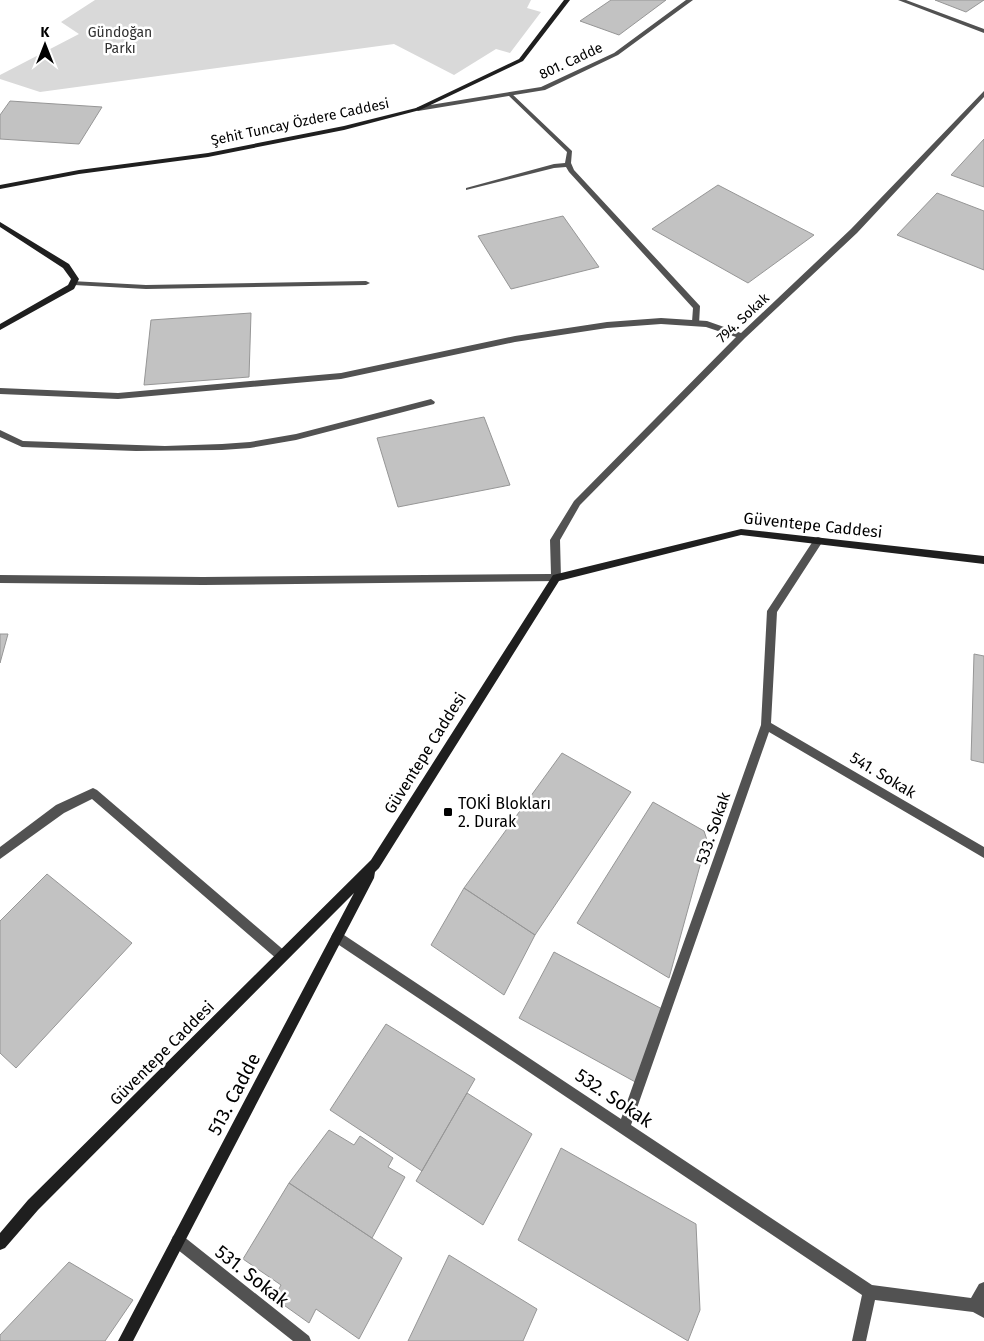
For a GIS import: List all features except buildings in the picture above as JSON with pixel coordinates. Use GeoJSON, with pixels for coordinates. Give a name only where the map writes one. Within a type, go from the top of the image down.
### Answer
{"type":"FeatureCollection","features":[{"type":"Feature","properties":{"kind":"street","name":"Şehit Tuncay Özdere Caddesi"},"geometry":{"type":"LineString","coordinates":[[0,187],[79,172],[208,155],[344,128],[418,109],[522,60],[567,0]]}},
{"type":"Feature","properties":{"kind":"street","name":"801. Cadde"},"geometry":{"type":"LineString","coordinates":[[418,109],[543,89],[616,54],[690,0]]}},
{"type":"Feature","properties":{"kind":"street"},"geometry":{"type":"LineString","coordinates":[[901,0],[984,31]]}},
{"type":"Feature","properties":{"kind":"street"},"geometry":{"type":"LineString","coordinates":[[510,94],[570,152],[568,165],[571,171],[697,308],[696,322]]}},
{"type":"Feature","properties":{"kind":"street","name":"794. Sokak"},"geometry":{"type":"LineString","coordinates":[[556,578],[555,540],[577,502],[742,336],[854,231],[984,94]]}},
{"type":"Feature","properties":{"kind":"street"},"geometry":{"type":"LineString","coordinates":[[468,189],[554,166],[568,165]]}},
{"type":"Feature","properties":{"kind":"street"},"geometry":{"type":"LineString","coordinates":[[0,224],[66,266],[75,276],[71,287],[0,327]]}},
{"type":"Feature","properties":{"kind":"street"},"geometry":{"type":"LineString","coordinates":[[74,283],[146,287],[366,283]]}},
{"type":"Feature","properties":{"kind":"street"},"geometry":{"type":"LineString","coordinates":[[0,391],[118,396],[341,376],[515,339],[579,329],[661,321],[707,324],[742,336]]}},
{"type":"Feature","properties":{"kind":"street"},"geometry":{"type":"LineString","coordinates":[[0,433],[22,444],[206,448],[252,444],[330,429],[431,402]]}},
{"type":"Feature","properties":{"kind":"street","name":"Güventepe Caddesi"},"geometry":{"type":"LineString","coordinates":[[0,1243],[33,1205],[375,864],[556,578],[741,532],[984,560]]}},
{"type":"Feature","properties":{"kind":"street","name":"533. Sokak"},"geometry":{"type":"LineString","coordinates":[[624,1128],[766,725],[772,611],[818,541]]}},
{"type":"Feature","properties":{"kind":"street"},"geometry":{"type":"LineString","coordinates":[[0,579],[212,581],[556,578]]}},
{"type":"Feature","properties":{"kind":"street","name":"541. Sokak"},"geometry":{"type":"LineString","coordinates":[[766,725],[984,853]]}},
{"type":"Feature","properties":{"kind":"street"},"geometry":{"type":"LineString","coordinates":[[0,854],[60,809],[93,793],[282,956]]}},
{"type":"Feature","properties":{"kind":"street","name":"513. Cadde"},"geometry":{"type":"LineString","coordinates":[[125,1341],[375,864]]}},
{"type":"Feature","properties":{"kind":"street","name":"532. Sokak"},"geometry":{"type":"LineString","coordinates":[[337,937],[870,1292]]}},
{"type":"Feature","properties":{"kind":"street","name":"531. Sokak"},"geometry":{"type":"LineString","coordinates":[[178,1241],[304,1341]]}},
{"type":"Feature","properties":{"kind":"street"},"geometry":{"type":"LineString","coordinates":[[859,1341],[870,1292],[980,1308],[984,1288]]}},
{"type":"Feature","properties":{"kind":"green space","name":"Gündoğan Parkı"},"geometry":{"type":"Polygon","coordinates":[[[95,0],[531,0],[527,8],[541,12],[510,53],[496,49],[454,75],[394,44],[40,92],[0,79],[0,75],[79,34],[61,22],[95,0]]]}},
{"type":"Feature","properties":{"kind":"place","name":"TOKİ Blokları 2. Durak"},"geometry":{"type":"Point","coordinates":[448,812]}}]}
